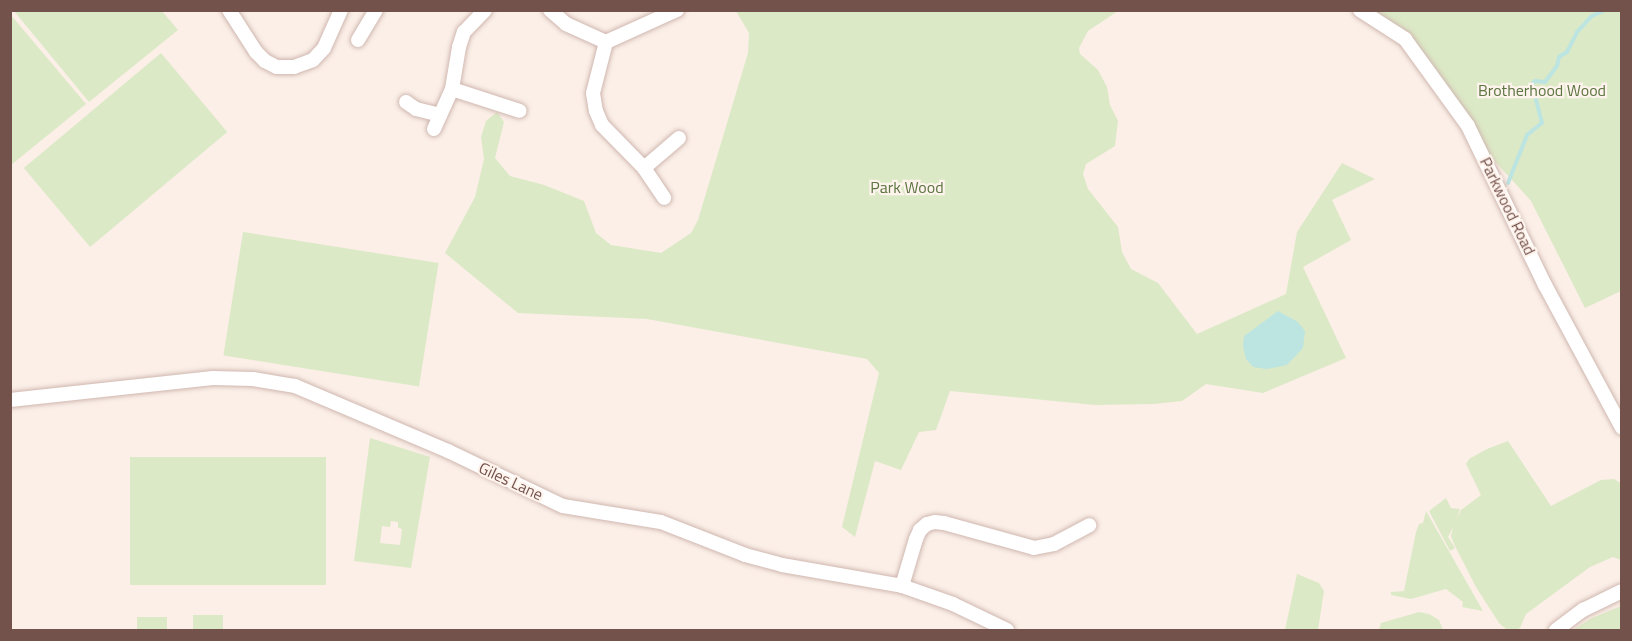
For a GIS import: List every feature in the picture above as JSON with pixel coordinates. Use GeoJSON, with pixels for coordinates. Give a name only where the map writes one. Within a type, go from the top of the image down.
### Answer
{"type":"FeatureCollection","features":[{"type":"Feature","properties":{"kind":"street"},"geometry":{"type":"LineString","coordinates":[[230,10],[252,46],[265,61],[277,67],[294,67],[313,60],[324,48],[341,10]]}},
{"type":"Feature","properties":{"kind":"street"},"geometry":{"type":"LineString","coordinates":[[358,40],[376,10]]}},
{"type":"Feature","properties":{"kind":"street"},"geometry":{"type":"LineString","coordinates":[[434,129],[452,89],[459,47],[464,32],[485,10]]}},
{"type":"Feature","properties":{"kind":"street"},"geometry":{"type":"LineString","coordinates":[[550,10],[566,24],[606,42],[677,10]]}},
{"type":"Feature","properties":{"kind":"street","name":"Parkwood Road"},"geometry":{"type":"LineString","coordinates":[[1360,10],[1405,39],[1468,126],[1545,285],[1622,428]]}},
{"type":"Feature","properties":{"kind":"street"},"geometry":{"type":"LineString","coordinates":[[606,42],[593,93],[596,111],[602,125],[644,168],[664,198]]}},
{"type":"Feature","properties":{"kind":"street"},"geometry":{"type":"LineString","coordinates":[[452,89],[520,111]]}},
{"type":"Feature","properties":{"kind":"street"},"geometry":{"type":"LineString","coordinates":[[406,102],[416,109],[440,115]]}},
{"type":"Feature","properties":{"kind":"street"},"geometry":{"type":"LineString","coordinates":[[644,168],[679,138]]}},
{"type":"Feature","properties":{"kind":"street","name":"Giles Lane"},"geometry":{"type":"LineString","coordinates":[[10,400],[213,378],[272,381],[322,396],[563,506],[661,522],[745,555],[782,565],[902,586],[952,604],[1007,630]]}},
{"type":"Feature","properties":{"kind":"street"},"geometry":{"type":"LineString","coordinates":[[902,586],[916,539],[927,524],[944,523],[1034,548],[1054,544],[1089,525]]}},
{"type":"Feature","properties":{"kind":"street"},"geometry":{"type":"LineString","coordinates":[[1556,630],[1582,610],[1622,591]]}},
{"type":"Feature","properties":{"kind":"green space"},"geometry":{"type":"Polygon","coordinates":[[[14,11],[162,11],[178,30],[89,102],[14,11]]]}},
{"type":"Feature","properties":{"kind":"green space","name":"Park Wood"},"geometry":{"type":"Polygon","coordinates":[[[736,11],[1118,11],[1088,31],[1079,48],[1080,54],[1098,70],[1107,87],[1110,105],[1118,121],[1115,146],[1086,164],[1083,174],[1088,189],[1118,227],[1122,252],[1131,269],[1158,283],[1197,334],[1286,294],[1297,232],[1342,163],[1375,179],[1332,200],[1351,240],[1303,267],[1346,358],[1263,393],[1206,384],[1182,401],[1154,404],[1095,405],[950,391],[936,430],[919,432],[901,470],[875,461],[855,537],[842,527],[879,373],[867,359],[647,319],[518,313],[445,253],[475,197],[484,159],[481,137],[486,121],[497,112],[504,122],[495,158],[510,176],[544,185],[584,201],[596,233],[611,245],[661,253],[691,233],[698,220],[748,53],[749,33],[736,11]]]}},
{"type":"Feature","properties":{"kind":"green space","name":"Brotherhood Wood"},"geometry":{"type":"Polygon","coordinates":[[[1373,11],[1621,11],[1621,291],[1585,308],[1531,201],[1491,157],[1410,33],[1373,11]]]}},
{"type":"Feature","properties":{"kind":"green space"},"geometry":{"type":"Polygon","coordinates":[[[10,14],[86,104],[11,165],[10,165],[10,14]]]}},
{"type":"Feature","properties":{"kind":"green space"},"geometry":{"type":"Polygon","coordinates":[[[161,53],[227,132],[90,247],[24,168],[161,53]]]}},
{"type":"Feature","properties":{"kind":"green space"},"geometry":{"type":"Polygon","coordinates":[[[243,232],[439,263],[419,386],[223,355],[243,232]]]}},
{"type":"Feature","properties":{"kind":"green space"},"geometry":{"type":"Polygon","coordinates":[[[370,438],[430,457],[411,568],[354,561],[370,438]],[[391,521],[390,527],[382,526],[380,543],[400,545],[402,529],[398,528],[398,522],[391,521]]]}},
{"type":"Feature","properties":{"kind":"green space"},"geometry":{"type":"Polygon","coordinates":[[[1508,441],[1551,506],[1601,480],[1614,479],[1622,484],[1621,560],[1613,557],[1590,567],[1526,614],[1520,628],[1514,630],[1506,629],[1499,623],[1476,587],[1454,544],[1451,536],[1453,527],[1448,537],[1455,548],[1450,551],[1429,511],[1446,498],[1451,508],[1460,509],[1457,519],[1461,510],[1481,495],[1466,464],[1469,459],[1508,441]]]}},
{"type":"Feature","properties":{"kind":"green space"},"geometry":{"type":"Polygon","coordinates":[[[130,457],[326,457],[326,585],[130,585],[130,457]]]}},
{"type":"Feature","properties":{"kind":"green space"},"geometry":{"type":"Polygon","coordinates":[[[1426,511],[1483,611],[1462,607],[1463,602],[1446,589],[1411,599],[1391,595],[1391,592],[1404,591],[1416,532],[1419,524],[1423,523],[1426,511]]]}},
{"type":"Feature","properties":{"kind":"green space"},"geometry":{"type":"Polygon","coordinates":[[[1297,574],[1319,583],[1324,591],[1318,630],[1285,630],[1297,574]]]}},
{"type":"Feature","properties":{"kind":"green space"},"geometry":{"type":"Polygon","coordinates":[[[1621,606],[1621,630],[1573,630],[1592,618],[1621,606]]]}},
{"type":"Feature","properties":{"kind":"green space"},"geometry":{"type":"Polygon","coordinates":[[[1419,612],[1429,614],[1439,620],[1443,630],[1379,630],[1381,623],[1419,612]]]}},
{"type":"Feature","properties":{"kind":"green space"},"geometry":{"type":"Polygon","coordinates":[[[193,615],[223,615],[223,630],[193,630],[193,615]]]}},
{"type":"Feature","properties":{"kind":"green space"},"geometry":{"type":"Polygon","coordinates":[[[137,617],[167,617],[167,630],[137,630],[137,617]]]}},
{"type":"Feature","properties":{"kind":"water"},"geometry":{"type":"Polygon","coordinates":[[[1278,311],[1298,322],[1305,331],[1303,348],[1287,365],[1267,369],[1253,367],[1246,359],[1243,346],[1244,336],[1278,311]]]}},
{"type":"Feature","properties":{"kind":"waterway"},"geometry":{"type":"LineString","coordinates":[[1508,183],[1527,135],[1542,123],[1532,84],[1535,81],[1545,82],[1557,66],[1559,57],[1567,52],[1577,32],[1592,16],[1605,10]]}}]}
